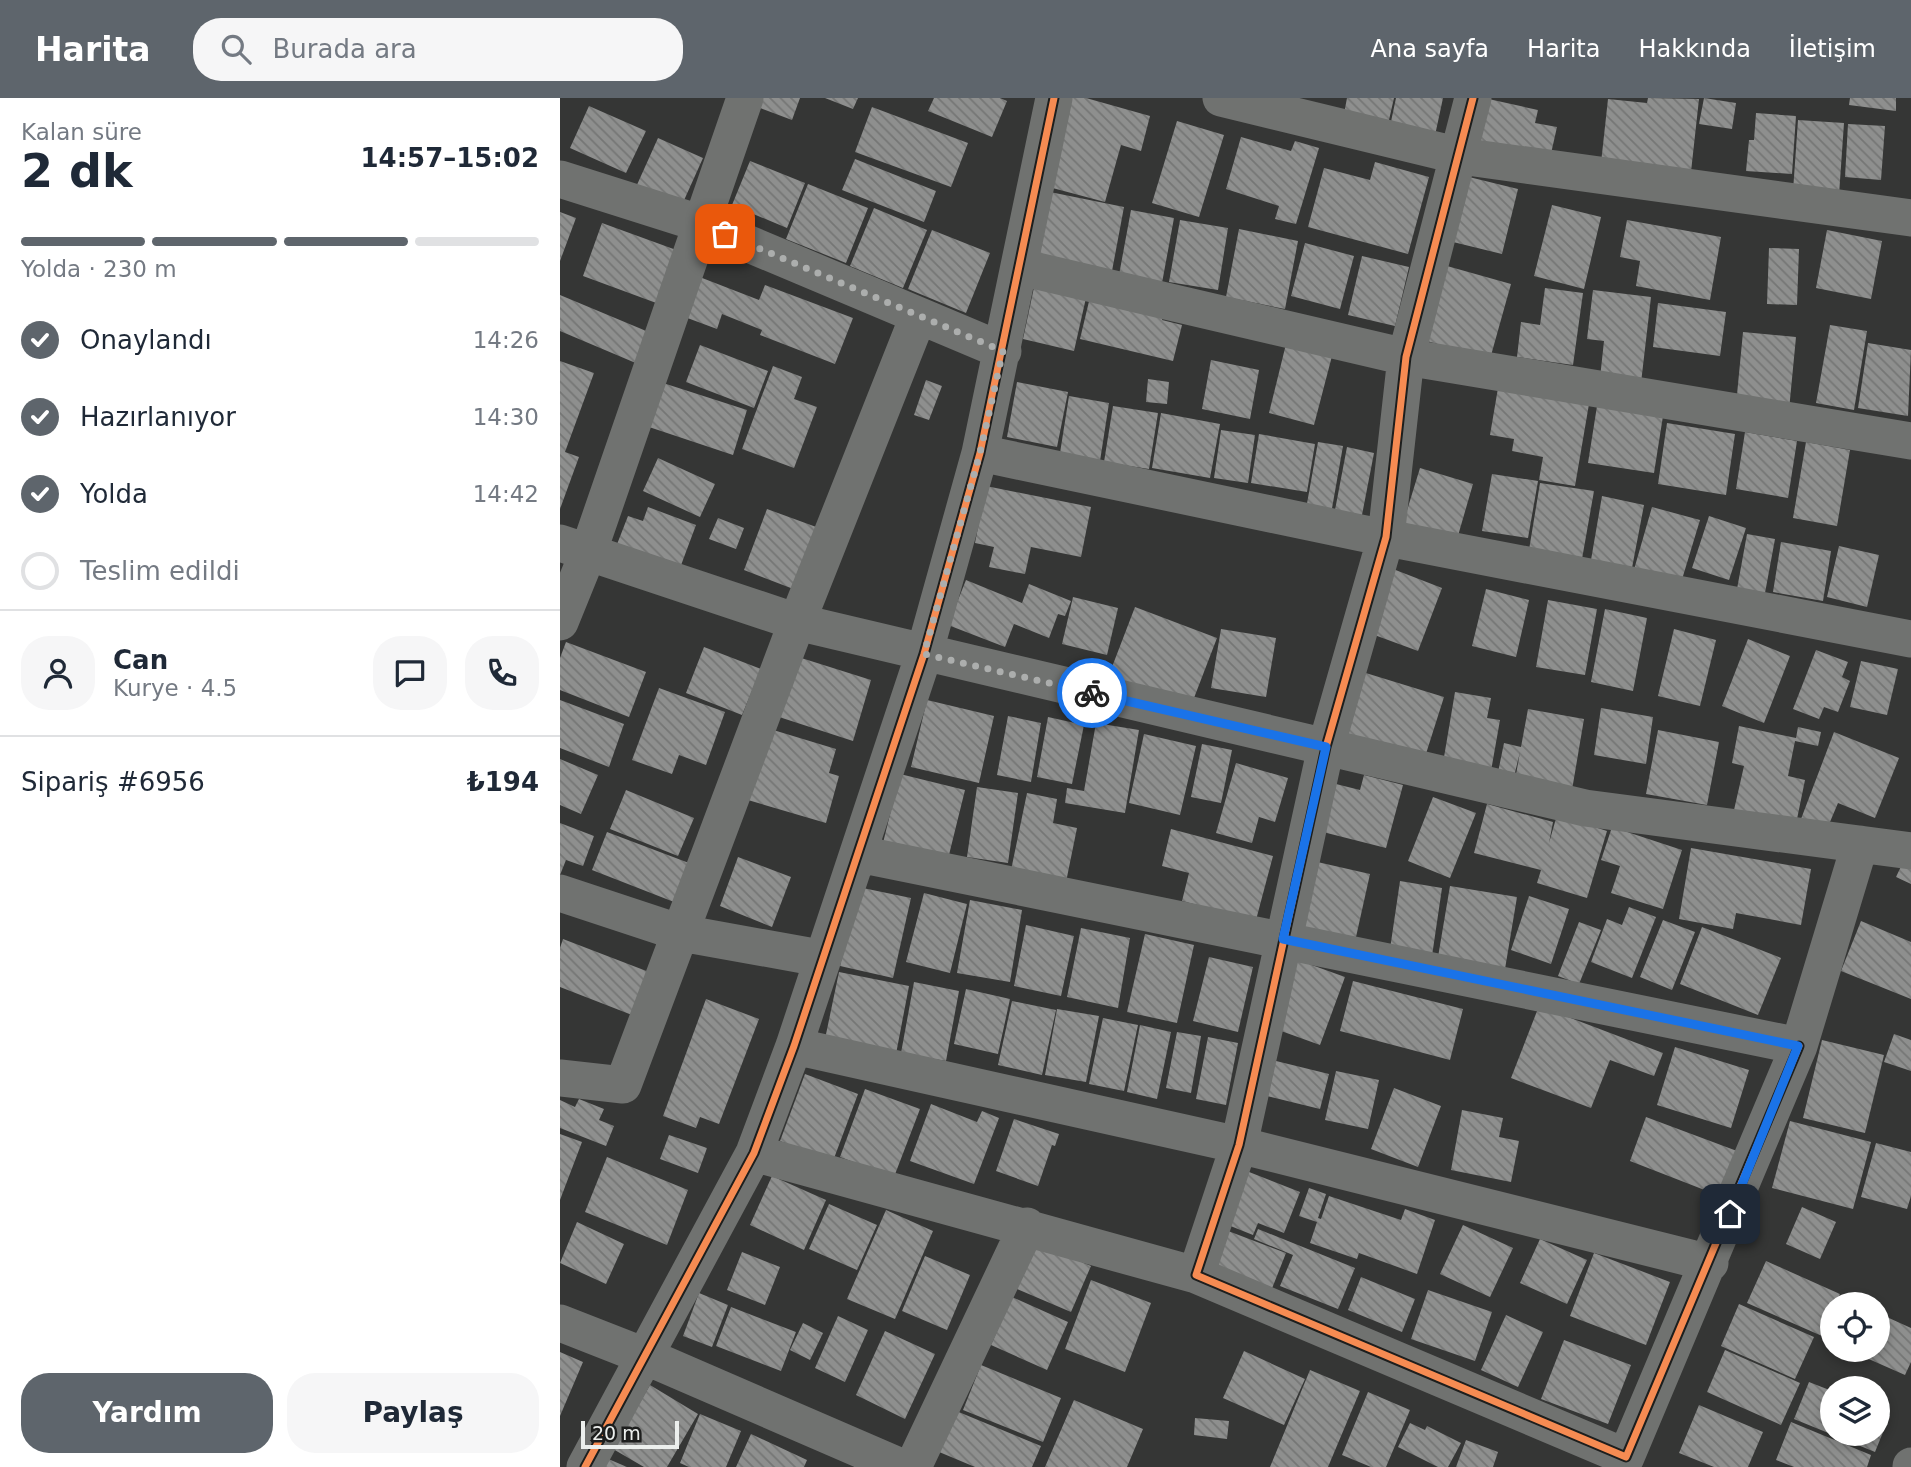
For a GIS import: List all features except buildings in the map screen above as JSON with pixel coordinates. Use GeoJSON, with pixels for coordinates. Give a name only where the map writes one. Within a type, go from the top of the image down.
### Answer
{"type":"FeatureCollection","features":[{"type":"Feature","properties":{"kind":"street"},"geometry":{"type":"LineString","coordinates":[[560,622],[574,548],[745,98]]}},
{"type":"Feature","properties":{"kind":"street"},"geometry":{"type":"LineString","coordinates":[[585,1467],[647,1357],[754,1153],[793,1046],[820,958],[859,854],[924,654],[980,453],[1054,98]]}},
{"type":"Feature","properties":{"kind":"street"},"geometry":{"type":"LineString","coordinates":[[1222,98],[1460,156],[1911,218]]}},
{"type":"Feature","properties":{"kind":"street"},"geometry":{"type":"LineString","coordinates":[[1196,1275],[1239,1145],[1326,747],[1386,537],[1406,357],[1473,98]]}},
{"type":"Feature","properties":{"kind":"street"},"geometry":{"type":"LineString","coordinates":[[560,179],[699,223],[1003,351]]}},
{"type":"Feature","properties":{"kind":"street"},"geometry":{"type":"LineString","coordinates":[[1020,267],[1406,357],[1911,442]]}},
{"type":"Feature","properties":{"kind":"street"},"geometry":{"type":"LineString","coordinates":[[560,1078],[623,1085],[797,622],[918,317]]}},
{"type":"Feature","properties":{"kind":"street"},"geometry":{"type":"LineString","coordinates":[[980,453],[1386,537],[1911,639]]}},
{"type":"Feature","properties":{"kind":"street"},"geometry":{"type":"LineString","coordinates":[[574,548],[797,622],[1585,808],[1911,851]]}},
{"type":"Feature","properties":{"kind":"street"},"geometry":{"type":"LineString","coordinates":[[754,1153],[1027,1226],[1196,1275],[1624,1462],[1710,1262],[1798,1046],[1860,844]]}},
{"type":"Feature","properties":{"kind":"street"},"geometry":{"type":"LineString","coordinates":[[859,854],[1798,1046]]}},
{"type":"Feature","properties":{"kind":"street"},"geometry":{"type":"LineString","coordinates":[[560,893],[681,933],[820,958]]}},
{"type":"Feature","properties":{"kind":"street"},"geometry":{"type":"LineString","coordinates":[[793,1046],[1239,1145],[1710,1262]]}},
{"type":"Feature","properties":{"kind":"street"},"geometry":{"type":"LineString","coordinates":[[913,1467],[1027,1226]]}},
{"type":"Feature","properties":{"kind":"street"},"geometry":{"type":"LineString","coordinates":[[560,1323],[647,1357],[901,1467]]}},
{"type":"Feature","properties":{"kind":"cycle path"},"geometry":{"type":"LineString","coordinates":[[585,1467],[754,1153],[794,1046],[924,654],[980,453],[1054,98]]}},
{"type":"Feature","properties":{"kind":"cycle path"},"geometry":{"type":"LineString","coordinates":[[1473,98],[1406,357],[1386,537],[1326,747],[1239,1145],[1196,1275],[1626,1457],[1799,1046]]}},
{"type":"Feature","properties":{"kind":"way so far"},"geometry":{"type":"LineString","coordinates":[[725,234],[1003,351],[980,453],[924,654],[1092,693]]}},
{"type":"Feature","properties":{"kind":"route"},"geometry":{"type":"LineString","coordinates":[[1092,693],[1326,747],[1283,939],[1798,1046],[1730,1214]]}}]}
